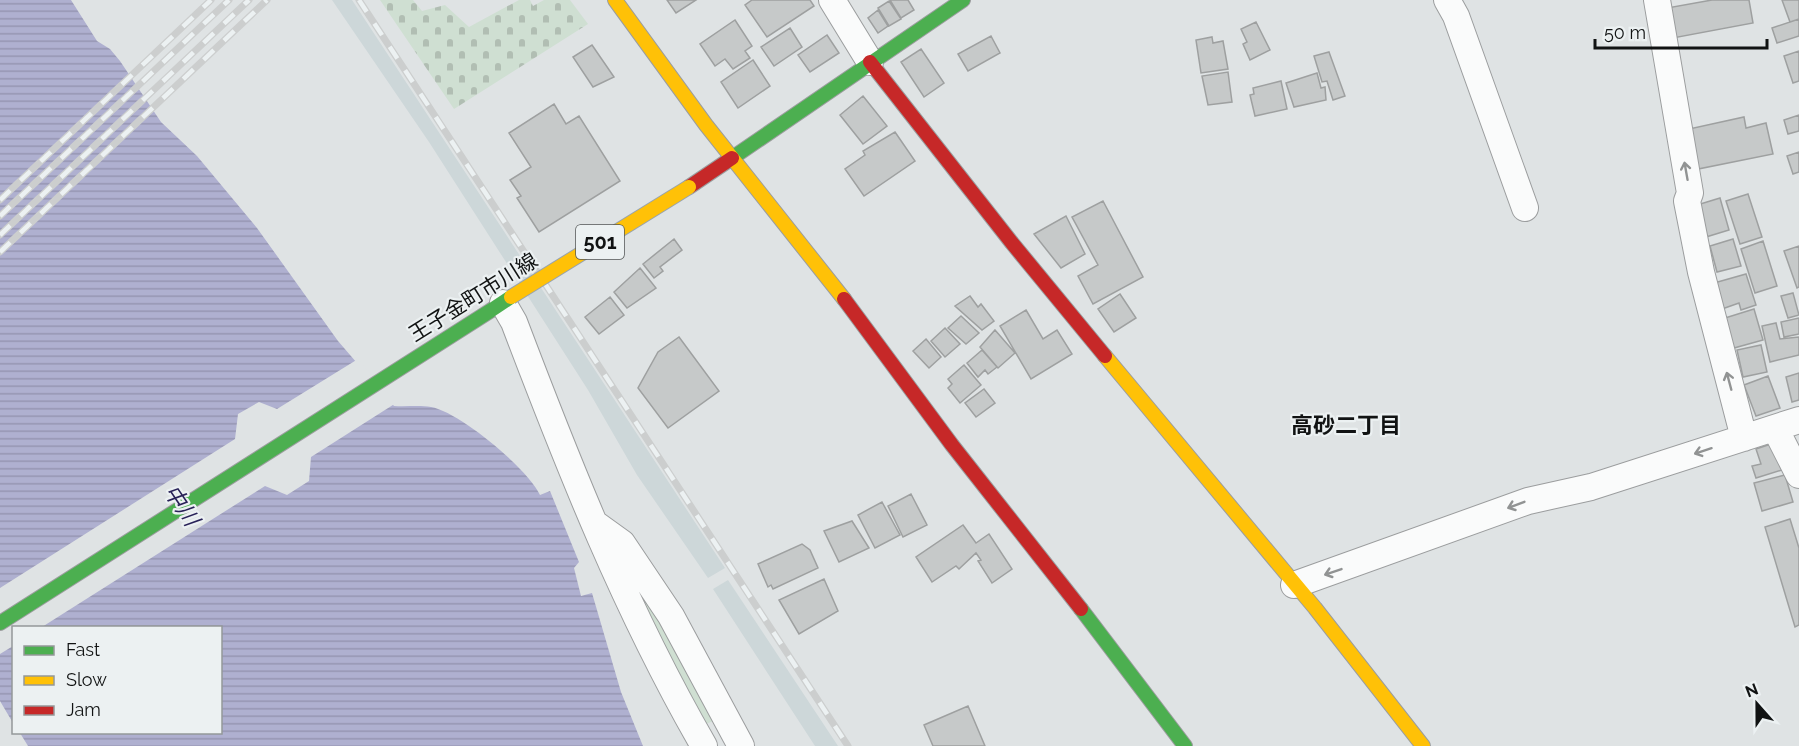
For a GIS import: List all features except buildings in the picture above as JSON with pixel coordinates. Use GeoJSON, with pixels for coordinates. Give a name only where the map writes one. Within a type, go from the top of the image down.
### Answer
{"type":"FeatureCollection","features":[{"type":"Feature","properties":{"kind":"street"},"geometry":{"type":"LineString","coordinates":[[615,0],[732,158],[850,306],[952,445],[1133,675],[1185,746]]}},
{"type":"Feature","properties":{"kind":"street"},"geometry":{"type":"LineString","coordinates":[[832,0],[870,62],[1042,280],[1294,585],[1423,746]]}},
{"type":"Feature","properties":{"kind":"street","name":"王子金町市川線"},"geometry":{"type":"LineString","coordinates":[[0,622],[689,187],[963,0]]}},
{"type":"Feature","properties":{"kind":"street"},"geometry":{"type":"LineString","coordinates":[[1447,0],[1456,16],[1525,208]]}},
{"type":"Feature","properties":{"kind":"street"},"geometry":{"type":"LineString","coordinates":[[1657,0],[1690,193],[1686,201],[1701,272],[1744,438]]}},
{"type":"Feature","properties":{"kind":"street"},"geometry":{"type":"LineString","coordinates":[[502,304],[514,322],[593,522],[636,617],[704,746]]}},
{"type":"Feature","properties":{"kind":"street"},"geometry":{"type":"LineString","coordinates":[[1294,585],[1528,501],[1591,487],[1787,424],[1799,475]]}},
{"type":"Feature","properties":{"kind":"street"},"geometry":{"type":"LineString","coordinates":[[593,522],[622,543],[671,616],[741,746]]}},
{"type":"Feature","properties":{"kind":"shaded area"},"geometry":{"type":"Polygon","coordinates":[[[332,0],[352,0],[725,568],[708,578],[637,475],[588,390],[429,142],[332,0]]]}},
{"type":"Feature","properties":{"kind":"shaded area"},"geometry":{"type":"Polygon","coordinates":[[[728,580],[838,746],[815,746],[713,589],[728,580]]]}},
{"type":"Feature","properties":{"kind":"green space"},"geometry":{"type":"Polygon","coordinates":[[[380,0],[413,0],[422,11],[445,5],[469,27],[519,0],[530,0],[533,6],[544,0],[570,0],[588,24],[454,109],[380,0]]]}},
{"type":"Feature","properties":{"kind":"green space"},"geometry":{"type":"Polygon","coordinates":[[[616,547],[709,703],[704,706],[713,721],[704,725],[691,702],[616,547]]]}},
{"type":"Feature","properties":{"kind":"water","name":"中川"},"geometry":{"type":"Polygon","coordinates":[[[0,0],[71,0],[97,41],[110,49],[120,61],[161,122],[197,156],[257,228],[338,341],[394,406],[431,407],[459,419],[508,457],[540,495],[550,491],[579,562],[574,568],[581,596],[592,593],[621,692],[643,746],[28,746],[21,734],[222,734],[222,626],[12,626],[12,721],[0,701],[0,0]]]}},
{"type":"Feature","properties":{"kind":"pier"},"geometry":{"type":"Polygon","coordinates":[[[358,359],[396,403],[311,457],[309,481],[287,495],[265,486],[44,626],[12,626],[12,647],[0,654],[0,588],[235,439],[238,414],[259,402],[277,409],[358,359]]]}},
{"type":"Feature","properties":{"kind":"railway"},"geometry":{"type":"LineString","coordinates":[[0,200],[211,0]]}},
{"type":"Feature","properties":{"kind":"railway"},"geometry":{"type":"LineString","coordinates":[[0,216],[229,0]]}},
{"type":"Feature","properties":{"kind":"railway"},"geometry":{"type":"LineString","coordinates":[[0,235],[249,0]]}},
{"type":"Feature","properties":{"kind":"railway"},"geometry":{"type":"LineString","coordinates":[[0,252],[267,0]]}},
{"type":"Feature","properties":{"kind":"railway"},"geometry":{"type":"LineString","coordinates":[[359,0],[848,746]]}},
{"type":"Feature","properties":{"kind":"traffic: fast"},"geometry":{"type":"LineString","coordinates":[[732,158],[963,0]]}},
{"type":"Feature","properties":{"kind":"traffic: fast"},"geometry":{"type":"LineString","coordinates":[[490,311],[511,297]]}},
{"type":"Feature","properties":{"kind":"traffic: fast"},"geometry":{"type":"LineString","coordinates":[[0,623],[490,311]]}},
{"type":"Feature","properties":{"kind":"traffic: fast"},"geometry":{"type":"LineString","coordinates":[[1081,609],[1185,746]]}},
{"type":"Feature","properties":{"kind":"traffic: slow"},"geometry":{"type":"LineString","coordinates":[[615,0],[706,125],[844,299]]}},
{"type":"Feature","properties":{"kind":"traffic: slow"},"geometry":{"type":"LineString","coordinates":[[511,297],[689,187]]}},
{"type":"Feature","properties":{"kind":"traffic: slow"},"geometry":{"type":"LineString","coordinates":[[1105,356],[1315,608],[1423,746]]}},
{"type":"Feature","properties":{"kind":"traffic: jam"},"geometry":{"type":"LineString","coordinates":[[870,62],[1012,243],[1105,356]]}},
{"type":"Feature","properties":{"kind":"traffic: jam"},"geometry":{"type":"LineString","coordinates":[[689,187],[732,158]]}},
{"type":"Feature","properties":{"kind":"traffic: jam"},"geometry":{"type":"LineString","coordinates":[[844,299],[952,445],[1081,609]]}},
{"type":"Feature","properties":{"kind":"district","name":"高砂二丁目"},"geometry":{"type":"Point","coordinates":[1346,425]}}]}
